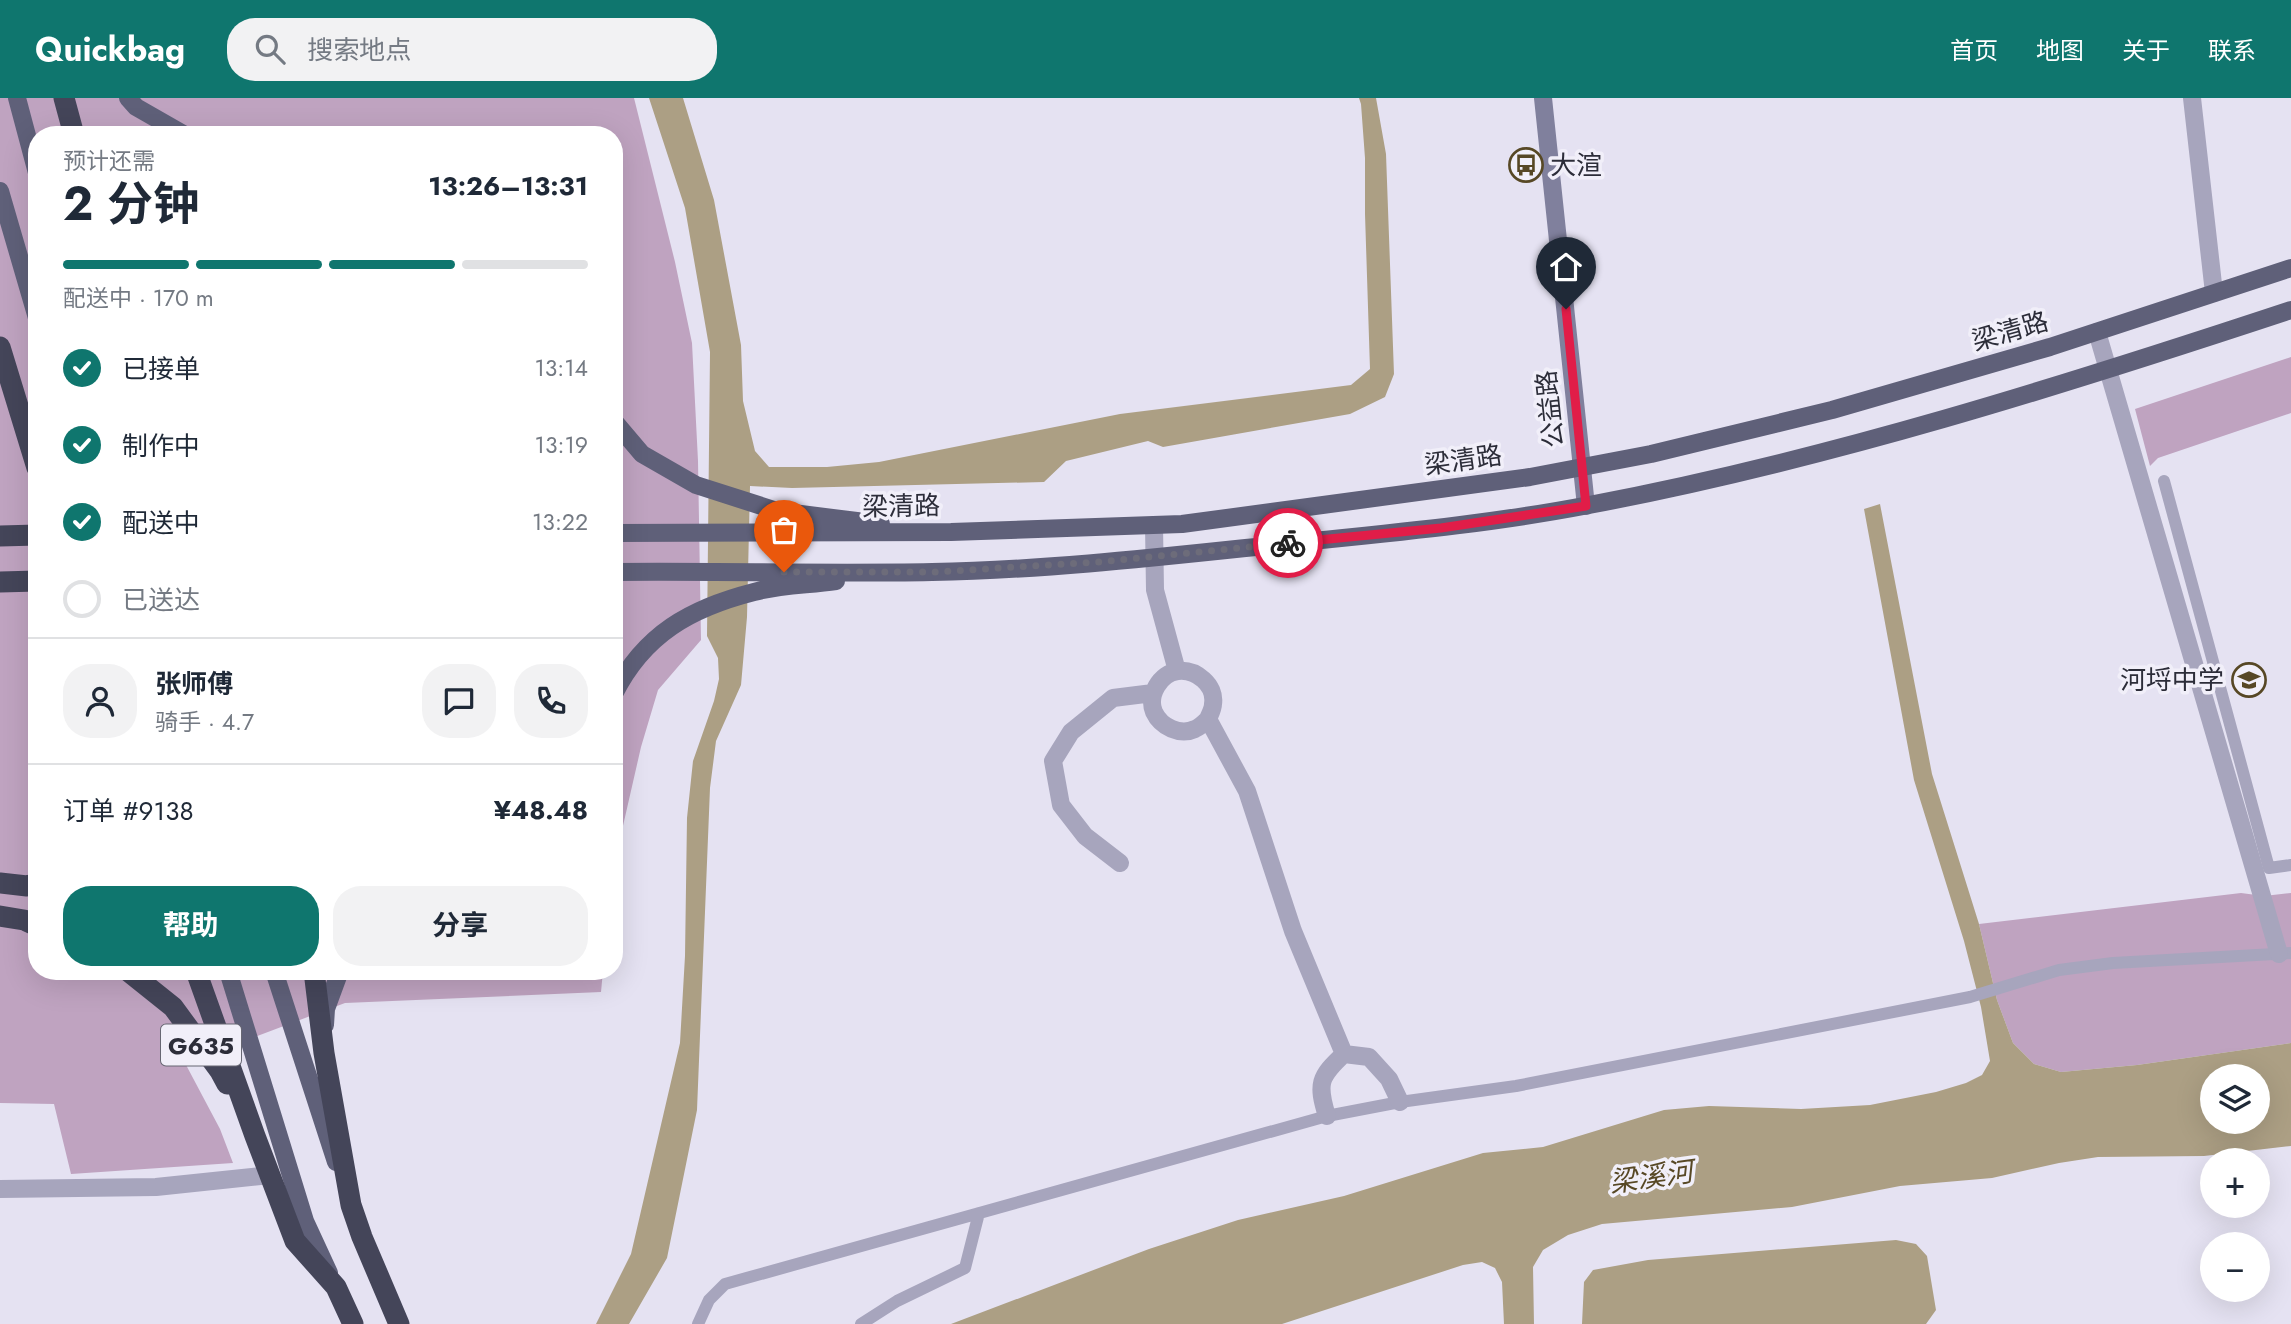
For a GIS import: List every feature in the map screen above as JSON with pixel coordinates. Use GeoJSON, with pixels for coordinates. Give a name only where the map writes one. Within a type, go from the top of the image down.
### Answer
{"type":"FeatureCollection","features":[{"type":"Feature","properties":{"kind":"highway"},"geometry":{"type":"LineString","coordinates":[[64,98],[72,126]]}},
{"type":"Feature","properties":{"kind":"highway"},"geometry":{"type":"LineString","coordinates":[[0,347],[28,439]]}},
{"type":"Feature","properties":{"kind":"highway"},"geometry":{"type":"LineString","coordinates":[[0,536],[28,535]]}},
{"type":"Feature","properties":{"kind":"highway"},"geometry":{"type":"LineString","coordinates":[[0,582],[28,581]]}},
{"type":"Feature","properties":{"kind":"highway"},"geometry":{"type":"LineString","coordinates":[[0,883],[28,886]]}},
{"type":"Feature","properties":{"kind":"highway"},"geometry":{"type":"LineString","coordinates":[[0,916],[28,924]]}},
{"type":"Feature","properties":{"kind":"highway","name":"G635"},"geometry":{"type":"LineString","coordinates":[[139,980],[173,1007],[220,1071],[255,1136]]}},
{"type":"Feature","properties":{"kind":"highway"},"geometry":{"type":"LineString","coordinates":[[199,980],[295,1241],[336,1287],[353,1324]]}},
{"type":"Feature","properties":{"kind":"highway"},"geometry":{"type":"LineString","coordinates":[[315,980],[324,1054],[351,1205],[399,1324]]}},
{"type":"Feature","properties":{"kind":"main road"},"geometry":{"type":"LineString","coordinates":[[17,98],[28,139]]}},
{"type":"Feature","properties":{"kind":"main road"},"geometry":{"type":"LineString","coordinates":[[128,98],[136,107],[169,126]]}},
{"type":"Feature","properties":{"kind":"main road"},"geometry":{"type":"LineString","coordinates":[[0,191],[28,287]]}},
{"type":"Feature","properties":{"kind":"main road","name":"梁清路"},"geometry":{"type":"LineString","coordinates":[[623,533],[951,532],[1182,524],[1530,477],[1651,454],[1832,410],[2097,332],[2291,268]]}},
{"type":"Feature","properties":{"kind":"main road"},"geometry":{"type":"LineString","coordinates":[[623,572],[909,572],[1072,564],[1441,528],[1586,506],[1717,478],[1917,426],[2291,310]]}},
{"type":"Feature","properties":{"kind":"main road"},"geometry":{"type":"LineString","coordinates":[[623,432],[642,454],[696,485],[777,511],[951,532]]}},
{"type":"Feature","properties":{"kind":"main road"},"geometry":{"type":"LineString","coordinates":[[623,678],[656,637],[698,610],[756,591],[909,572]]}},
{"type":"Feature","properties":{"kind":"main road"},"geometry":{"type":"LineString","coordinates":[[231,980],[305,1221],[336,1287]]}},
{"type":"Feature","properties":{"kind":"main road"},"geometry":{"type":"LineString","coordinates":[[277,980],[351,1205]]}},
{"type":"Feature","properties":{"kind":"main road"},"geometry":{"type":"LineString","coordinates":[[324,1054],[326,1009],[337,980]]}},
{"type":"Feature","properties":{"kind":"street","name":"公益路"},"geometry":{"type":"LineString","coordinates":[[1543,98],[1586,506]]}},
{"type":"Feature","properties":{"kind":"street"},"geometry":{"type":"LineString","coordinates":[[2192,98],[2214,293]]}},
{"type":"Feature","properties":{"kind":"street"},"geometry":{"type":"LineString","coordinates":[[2097,332],[2285,954]]}},
{"type":"Feature","properties":{"kind":"street"},"geometry":{"type":"LineString","coordinates":[[1154,525],[1155,590],[1177,671]]}},
{"type":"Feature","properties":{"kind":"street"},"geometry":{"type":"LineString","coordinates":[[1177,671],[1195,673],[1209,684],[1214,702],[1208,719],[1195,730],[1178,732],[1162,724],[1153,710],[1153,693],[1162,678],[1177,671]]}},
{"type":"Feature","properties":{"kind":"street"},"geometry":{"type":"LineString","coordinates":[[1120,863],[1085,836],[1061,805],[1054,761],[1072,732],[1113,698],[1153,693]]}},
{"type":"Feature","properties":{"kind":"street"},"geometry":{"type":"LineString","coordinates":[[1208,719],[1247,791],[1293,931],[1343,1054]]}},
{"type":"Feature","properties":{"kind":"street"},"geometry":{"type":"LineString","coordinates":[[1343,1054],[1369,1057],[1388,1079],[1400,1102]]}},
{"type":"Feature","properties":{"kind":"street"},"geometry":{"type":"LineString","coordinates":[[1327,1116],[1320,1093],[1327,1070],[1343,1054]]}},
{"type":"Feature","properties":{"kind":"street"},"geometry":{"type":"LineString","coordinates":[[0,1189],[156,1187],[270,1175]]}},
{"type":"Feature","properties":{"kind":"lane"},"geometry":{"type":"LineString","coordinates":[[2164,481],[2269,868],[2291,864]]}},
{"type":"Feature","properties":{"kind":"lane"},"geometry":{"type":"LineString","coordinates":[[698,1324],[709,1300],[725,1284],[1327,1116],[1529,1083],[1970,997],[2059,970],[2113,963],[2285,954]]}},
{"type":"Feature","properties":{"kind":"lane"},"geometry":{"type":"LineString","coordinates":[[861,1324],[897,1301],[965,1268],[979,1213]]}},
{"type":"Feature","properties":{"kind":"shaded area"},"geometry":{"type":"Polygon","coordinates":[[[0,98],[634,98],[675,262],[692,343],[698,461],[701,640],[658,690],[641,747],[623,826],[623,126],[28,126],[28,980],[602,980],[601,992],[345,1003],[185,1063],[220,1129],[233,1163],[71,1174],[54,1104],[0,1103],[0,98]]]}},
{"type":"Feature","properties":{"kind":"shaded area"},"geometry":{"type":"Polygon","coordinates":[[[2291,357],[2291,413],[2158,458],[2150,466],[2135,409],[2291,357]]]}},
{"type":"Feature","properties":{"kind":"shaded area"},"geometry":{"type":"Polygon","coordinates":[[[2241,893],[2264,896],[2291,893],[2291,1043],[2137,1065],[2061,1072],[2034,1064],[2013,1043],[1997,1000],[1979,924],[2241,893]]]}},
{"type":"Feature","properties":{"kind":"water"},"geometry":{"type":"Polygon","coordinates":[[[649,98],[683,98],[714,200],[741,345],[743,401],[755,451],[769,467],[827,467],[879,462],[1120,414],[1351,385],[1370,369],[1365,158],[1359,98],[1376,98],[1386,154],[1394,374],[1385,397],[1350,414],[1163,447],[1148,441],[1066,461],[1044,482],[792,488],[750,486],[747,617],[741,685],[716,741],[710,788],[697,1110],[667,1258],[629,1324],[596,1324],[631,1254],[680,1043],[685,956],[687,818],[693,761],[719,679],[718,658],[707,636],[710,352],[685,208],[649,98]]]}},
{"type":"Feature","properties":{"kind":"water","name":"梁溪河"},"geometry":{"type":"Polygon","coordinates":[[[1880,504],[1932,774],[1979,924],[1997,1000],[2013,1043],[2034,1064],[2061,1072],[2137,1065],[2291,1043],[2291,1146],[2200,1148],[2200,1156],[2098,1157],[1992,1178],[1900,1186],[1792,1207],[1602,1224],[1568,1235],[1543,1250],[1533,1267],[1534,1324],[1504,1324],[1502,1282],[1495,1268],[1482,1262],[1463,1265],[1282,1324],[951,1324],[1149,1249],[1238,1220],[1344,1196],[1483,1153],[1543,1147],[1664,1110],[1709,1106],[1801,1109],[1870,1105],[1936,1092],[1982,1075],[1990,1061],[1981,1007],[1964,941],[1914,780],[1864,509],[1880,504]]]}},
{"type":"Feature","properties":{"kind":"water"},"geometry":{"type":"Polygon","coordinates":[[[1896,1240],[1916,1244],[1927,1256],[1936,1310],[1926,1324],[1582,1324],[1584,1282],[1593,1270],[1648,1260],[1896,1240]]]}},
{"type":"Feature","properties":{"kind":"way so far"},"geometry":{"type":"LineString","coordinates":[[784,572],[934,572],[1099,562],[1288,543]]}},
{"type":"Feature","properties":{"kind":"place","name":"大渲"},"geometry":{"type":"Point","coordinates":[1526,165]}},
{"type":"Feature","properties":{"kind":"place","name":"河埒中学"},"geometry":{"type":"Point","coordinates":[2249,680]}},
{"type":"Feature","properties":{"kind":"route"},"geometry":{"type":"LineString","coordinates":[[1288,543],[1441,528],[1586,506],[1566,309]]}}]}
